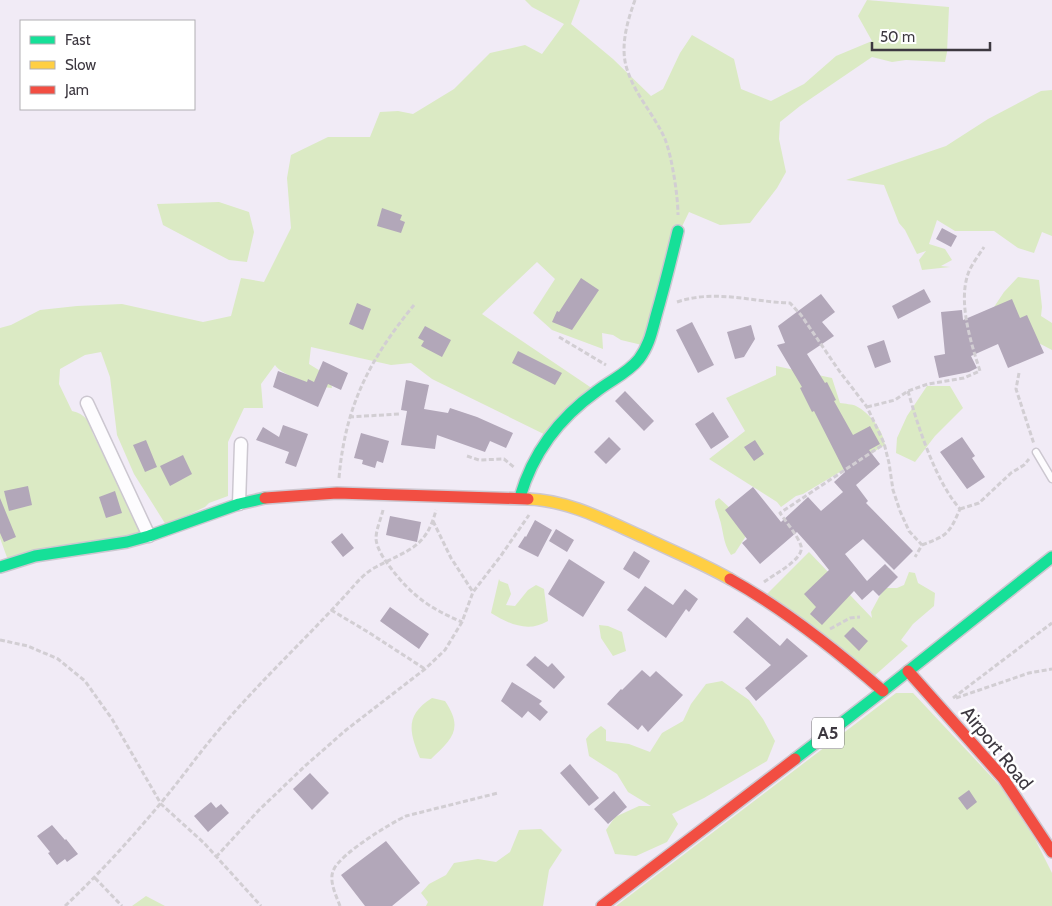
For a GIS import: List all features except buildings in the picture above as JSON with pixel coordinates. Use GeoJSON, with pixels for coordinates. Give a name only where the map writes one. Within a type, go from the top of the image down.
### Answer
{"type":"FeatureCollection","features":[{"type":"Feature","properties":{"kind":"main road"},"geometry":{"type":"LineString","coordinates":[[520,497],[525,476],[545,442],[565,417],[590,395],[638,360],[649,340],[678,231]]}},
{"type":"Feature","properties":{"kind":"main road"},"geometry":{"type":"LineString","coordinates":[[0,567],[35,556],[102,547],[150,536],[239,504],[265,498],[337,493],[540,499],[555,502],[628,530],[708,566],[751,591],[818,638],[845,658],[883,691]]}},
{"type":"Feature","properties":{"kind":"main road","name":"A5"},"geometry":{"type":"LineString","coordinates":[[602,906],[883,691],[1052,557]]}},
{"type":"Feature","properties":{"kind":"main road","name":"Airport Road"},"geometry":{"type":"LineString","coordinates":[[908,671],[1003,778],[1052,852]]}},
{"type":"Feature","properties":{"kind":"street"},"geometry":{"type":"LineString","coordinates":[[87,404],[150,536]]}},
{"type":"Feature","properties":{"kind":"street"},"geometry":{"type":"LineString","coordinates":[[239,504],[241,444]]}},
{"type":"Feature","properties":{"kind":"lane"},"geometry":{"type":"LineString","coordinates":[[1036,452],[1052,479]]}},
{"type":"Feature","properties":{"kind":"path"},"geometry":{"type":"LineString","coordinates":[[635,0],[628,18],[624,56],[627,70],[666,142],[678,209],[678,231]]}},
{"type":"Feature","properties":{"kind":"path"},"geometry":{"type":"LineString","coordinates":[[867,407],[895,400],[908,391],[934,382],[964,378],[980,371],[970,335],[963,297],[968,274],[984,247]]}},
{"type":"Feature","properties":{"kind":"path"},"geometry":{"type":"LineString","coordinates":[[658,309],[687,299],[709,296],[739,297],[772,303],[790,303],[801,315],[840,372],[867,407],[884,443],[893,490],[908,531],[922,545]]}},
{"type":"Feature","properties":{"kind":"path"},"geometry":{"type":"LineString","coordinates":[[337,493],[349,417],[366,375],[396,328],[414,305]]}},
{"type":"Feature","properties":{"kind":"path"},"geometry":{"type":"LineString","coordinates":[[559,337],[594,359],[606,365],[614,366]]}},
{"type":"Feature","properties":{"kind":"path"},"geometry":{"type":"LineString","coordinates":[[915,557],[922,545],[944,537],[952,528],[960,509],[979,503],[1011,473],[1024,465],[1036,452],[1016,389],[1019,373]]}},
{"type":"Feature","properties":{"kind":"path"},"geometry":{"type":"LineString","coordinates":[[908,391],[935,470],[960,509]]}},
{"type":"Feature","properties":{"kind":"path"},"geometry":{"type":"LineString","coordinates":[[349,417],[399,414]]}},
{"type":"Feature","properties":{"kind":"path"},"geometry":{"type":"LineString","coordinates":[[751,591],[794,561],[800,554],[801,547],[780,513],[884,443]]}},
{"type":"Feature","properties":{"kind":"path"},"geometry":{"type":"LineString","coordinates":[[467,456],[479,460],[504,459],[525,476]]}},
{"type":"Feature","properties":{"kind":"path"},"geometry":{"type":"LineString","coordinates":[[388,494],[376,540],[386,562],[405,586],[426,604],[462,622]]}},
{"type":"Feature","properties":{"kind":"path"},"geometry":{"type":"LineString","coordinates":[[65,906],[95,878],[161,804],[224,723],[255,688],[367,572],[416,546],[433,520],[440,495]]}},
{"type":"Feature","properties":{"kind":"path"},"geometry":{"type":"LineString","coordinates":[[216,857],[259,810],[312,760],[346,730],[425,669],[446,650],[462,622],[473,592],[540,499]]}},
{"type":"Feature","properties":{"kind":"path"},"geometry":{"type":"LineString","coordinates":[[433,520],[452,558],[473,592]]}},
{"type":"Feature","properties":{"kind":"path"},"geometry":{"type":"LineString","coordinates":[[331,610],[425,669]]}},
{"type":"Feature","properties":{"kind":"path"},"geometry":{"type":"LineString","coordinates":[[818,638],[840,622],[860,617]]}},
{"type":"Feature","properties":{"kind":"path"},"geometry":{"type":"LineString","coordinates":[[942,708],[1052,623]]}},
{"type":"Feature","properties":{"kind":"path"},"geometry":{"type":"LineString","coordinates":[[0,640],[28,646],[58,659],[85,681],[112,719],[161,804],[216,857],[261,906]]}},
{"type":"Feature","properties":{"kind":"path"},"geometry":{"type":"LineString","coordinates":[[953,698],[1029,673],[1052,669]]}},
{"type":"Feature","properties":{"kind":"path"},"geometry":{"type":"LineString","coordinates":[[340,906],[331,880],[333,869],[342,859],[377,832],[406,816],[498,793]]}},
{"type":"Feature","properties":{"kind":"path"},"geometry":{"type":"LineString","coordinates":[[95,878],[122,906]]}},
{"type":"Feature","properties":{"kind":"green space"},"geometry":{"type":"Polygon","coordinates":[[[525,0],[580,0],[571,24],[613,59],[651,96],[663,89],[680,53],[692,35],[734,59],[741,89],[771,101],[804,84],[836,56],[872,41],[858,16],[867,0],[949,7],[947,52],[945,62],[906,60],[892,62],[872,57],[800,106],[780,122],[779,139],[786,172],[777,188],[750,223],[720,225],[689,212],[673,245],[642,345],[602,333],[603,349],[552,330],[533,313],[555,279],[537,262],[482,314],[599,393],[554,439],[432,379],[411,363],[391,365],[311,347],[309,364],[330,377],[332,388],[318,386],[292,377],[275,365],[261,384],[263,408],[244,408],[228,442],[228,496],[209,503],[205,507],[166,525],[134,474],[117,435],[110,377],[101,352],[85,355],[60,369],[59,384],[72,411],[84,416],[90,425],[143,533],[9,563],[0,538],[0,328],[11,325],[40,310],[77,306],[122,304],[203,322],[231,316],[241,278],[264,282],[291,228],[287,178],[291,155],[328,137],[370,137],[380,112],[398,111],[413,114],[454,89],[490,53],[525,45],[542,54],[564,24],[532,7],[525,0]]]}},
{"type":"Feature","properties":{"kind":"green space"},"geometry":{"type":"Polygon","coordinates":[[[1052,90],[1052,236],[1042,232],[1034,253],[1018,248],[994,231],[955,231],[937,220],[929,244],[945,249],[952,260],[941,266],[950,267],[922,270],[919,260],[926,251],[917,254],[905,230],[899,223],[884,185],[846,180],[946,146],[988,119],[1041,91],[1052,90]]]}},
{"type":"Feature","properties":{"kind":"green space"},"geometry":{"type":"Polygon","coordinates":[[[219,202],[249,212],[254,232],[247,262],[229,260],[163,225],[157,204],[219,202]]]}},
{"type":"Feature","properties":{"kind":"green space"},"geometry":{"type":"Polygon","coordinates":[[[1018,277],[1039,280],[1041,316],[1052,323],[1052,350],[1029,338],[992,310],[1004,292],[1018,277]]]}},
{"type":"Feature","properties":{"kind":"green space"},"geometry":{"type":"Polygon","coordinates":[[[776,366],[832,378],[840,403],[854,405],[871,417],[882,434],[885,445],[803,494],[796,496],[781,507],[777,502],[709,459],[745,431],[726,398],[776,375],[776,366]]]}},
{"type":"Feature","properties":{"kind":"green space"},"geometry":{"type":"Polygon","coordinates":[[[927,386],[950,386],[963,408],[935,436],[915,462],[896,453],[897,438],[907,416],[927,386]]]}},
{"type":"Feature","properties":{"kind":"green space"},"geometry":{"type":"Polygon","coordinates":[[[719,498],[742,519],[746,536],[735,553],[731,555],[715,506],[715,501],[719,498]]]}},
{"type":"Feature","properties":{"kind":"green space"},"geometry":{"type":"Polygon","coordinates":[[[809,552],[872,618],[871,612],[884,588],[897,588],[904,585],[909,572],[915,573],[918,583],[935,593],[934,606],[913,624],[901,640],[908,646],[873,677],[764,597],[809,552]]]}},
{"type":"Feature","properties":{"kind":"green space"},"geometry":{"type":"Polygon","coordinates":[[[499,579],[508,584],[511,594],[506,605],[515,606],[528,590],[536,585],[544,589],[548,621],[541,625],[526,627],[512,624],[491,613],[499,579]]]}},
{"type":"Feature","properties":{"kind":"green space"},"geometry":{"type":"Polygon","coordinates":[[[599,625],[608,626],[622,632],[626,651],[613,656],[601,638],[599,625]]]}},
{"type":"Feature","properties":{"kind":"green space"},"geometry":{"type":"Polygon","coordinates":[[[722,681],[749,700],[763,719],[775,741],[767,761],[704,798],[672,814],[678,824],[667,842],[636,856],[615,854],[606,830],[615,817],[639,806],[651,806],[628,792],[617,774],[589,756],[586,739],[601,726],[606,730],[606,741],[629,744],[650,752],[662,733],[683,721],[691,704],[706,684],[722,681]]]}},
{"type":"Feature","properties":{"kind":"green space"},"geometry":{"type":"Polygon","coordinates":[[[896,693],[913,693],[1001,787],[1035,839],[1052,873],[1052,906],[616,906],[896,693]]]}},
{"type":"Feature","properties":{"kind":"green space"},"geometry":{"type":"Polygon","coordinates":[[[432,698],[445,701],[451,711],[454,719],[453,733],[445,745],[431,759],[420,758],[413,740],[413,718],[423,704],[432,698]]]}},
{"type":"Feature","properties":{"kind":"green space"},"geometry":{"type":"Polygon","coordinates":[[[541,829],[562,850],[549,870],[543,906],[426,906],[428,902],[421,893],[429,884],[446,875],[454,863],[478,859],[496,862],[510,852],[519,830],[541,829]]]}},
{"type":"Feature","properties":{"kind":"green space"},"geometry":{"type":"Polygon","coordinates":[[[146,896],[165,906],[132,906],[146,896]]]}},
{"type":"Feature","properties":{"kind":"traffic: fast"},"geometry":{"type":"LineString","coordinates":[[520,497],[532,465],[549,437],[559,425],[583,401],[630,368],[639,359],[648,344],[678,231]]}},
{"type":"Feature","properties":{"kind":"traffic: fast"},"geometry":{"type":"LineString","coordinates":[[0,567],[35,556],[127,542],[239,504],[265,498]]}},
{"type":"Feature","properties":{"kind":"traffic: fast"},"geometry":{"type":"LineString","coordinates":[[795,759],[1052,557]]}},
{"type":"Feature","properties":{"kind":"traffic: slow"},"geometry":{"type":"LineString","coordinates":[[528,499],[558,503],[587,512],[687,557],[730,579]]}},
{"type":"Feature","properties":{"kind":"traffic: jam"},"geometry":{"type":"LineString","coordinates":[[265,498],[337,493],[528,499]]}},
{"type":"Feature","properties":{"kind":"traffic: jam"},"geometry":{"type":"LineString","coordinates":[[730,579],[770,603],[809,631],[883,691]]}},
{"type":"Feature","properties":{"kind":"traffic: jam"},"geometry":{"type":"LineString","coordinates":[[908,671],[1003,778],[1052,852]]}},
{"type":"Feature","properties":{"kind":"traffic: jam"},"geometry":{"type":"LineString","coordinates":[[602,906],[795,759]]}}]}
